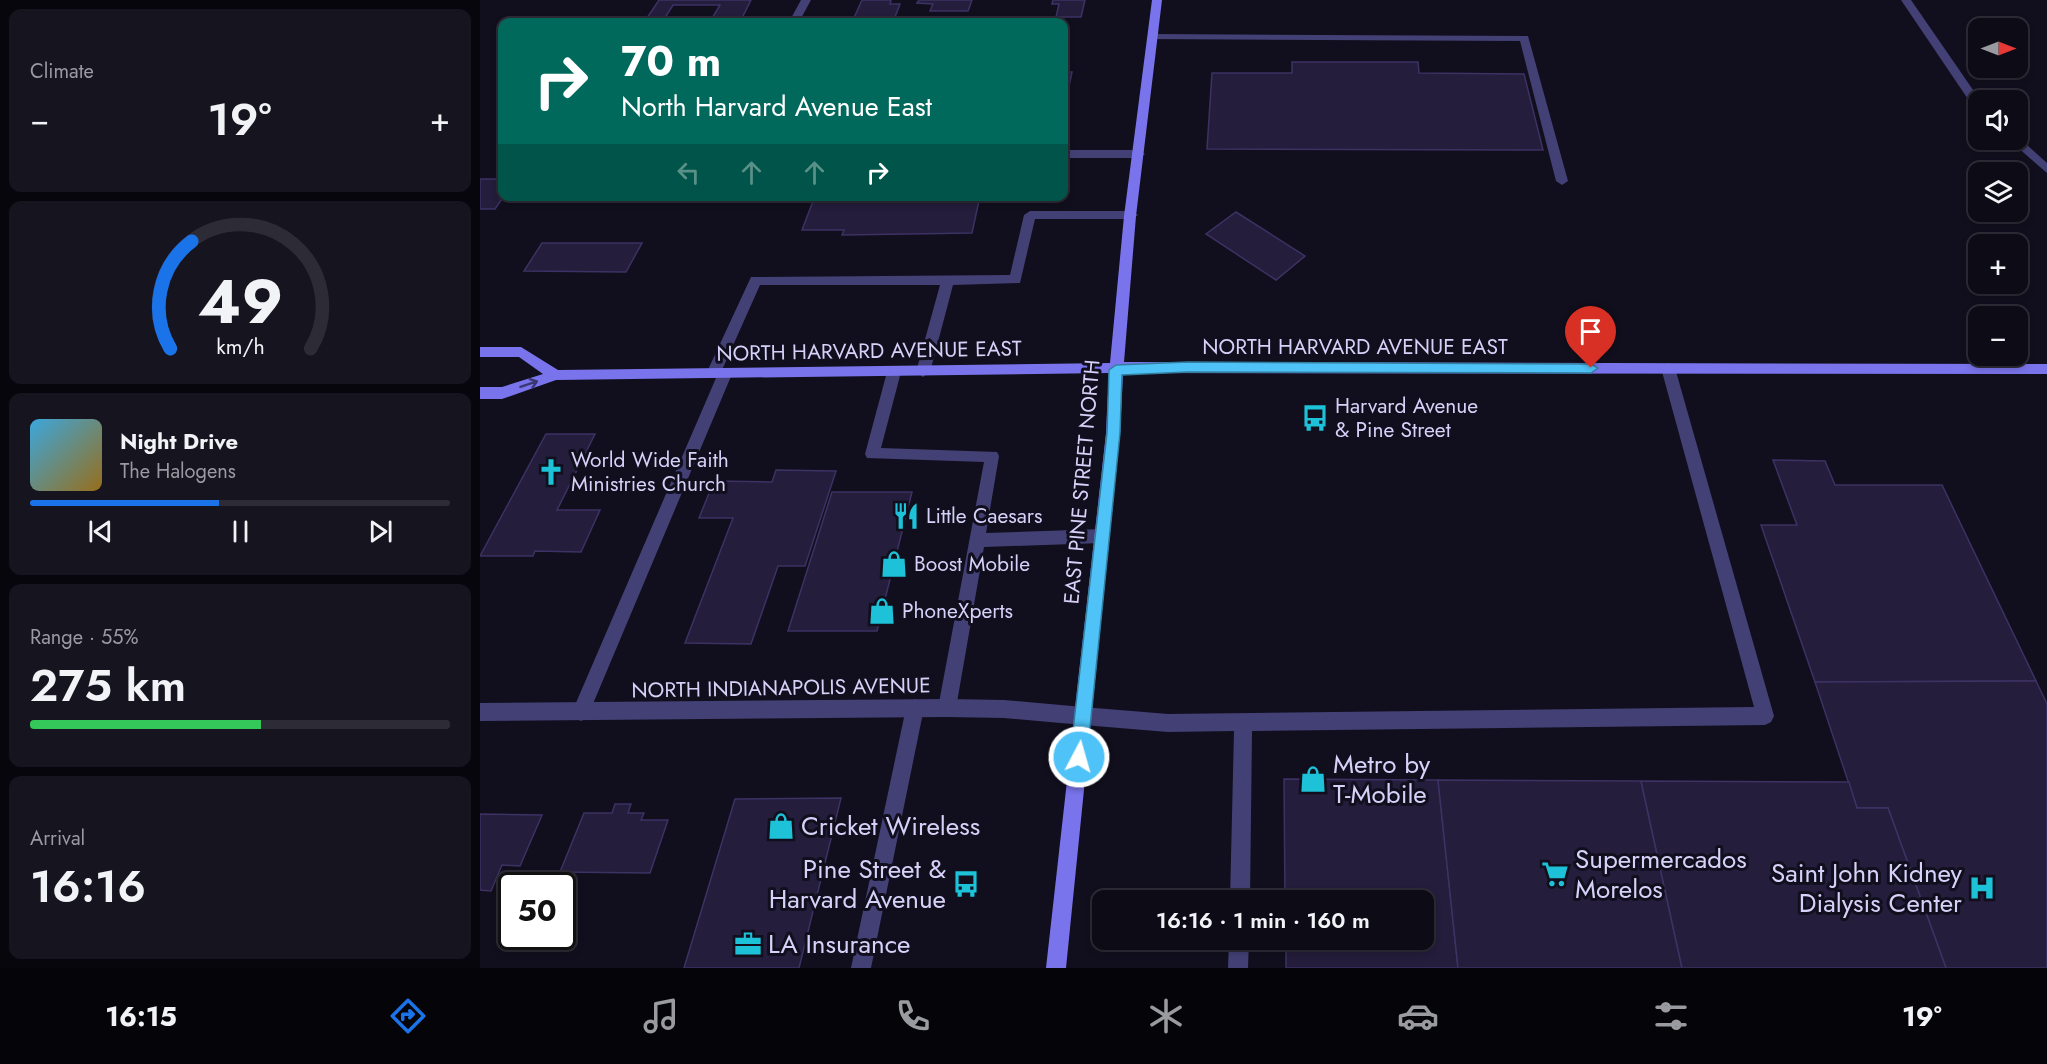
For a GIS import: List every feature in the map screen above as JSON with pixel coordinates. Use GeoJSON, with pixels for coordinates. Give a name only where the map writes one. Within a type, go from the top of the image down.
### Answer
{"type":"FeatureCollection","features":[{"type":"Feature","properties":{"kind":"main road","name":"EAST PINE STREET NORTH"},"geometry":{"type":"LineString","coordinates":[[1056,968],[1113,433],[1116,370],[1138,154],[1157,0]]}},
{"type":"Feature","properties":{"kind":"main road"},"geometry":{"type":"LineString","coordinates":[[480,352],[521,352],[556,375]]}},
{"type":"Feature","properties":{"kind":"main road","name":"NORTH HARVARD AVENUE EAST"},"geometry":{"type":"LineString","coordinates":[[480,393],[502,393],[556,375],[1116,370],[1188,367],[2047,369]]}},
{"type":"Feature","properties":{"kind":"street"},"geometry":{"type":"LineString","coordinates":[[796,18],[806,0]]}},
{"type":"Feature","properties":{"kind":"street"},"geometry":{"type":"LineString","coordinates":[[1906,0],[1968,91]]}},
{"type":"Feature","properties":{"kind":"street"},"geometry":{"type":"LineString","coordinates":[[1152,37],[1524,38],[1562,181]]}},
{"type":"Feature","properties":{"kind":"street"},"geometry":{"type":"LineString","coordinates":[[2026,150],[2047,169]]}},
{"type":"Feature","properties":{"kind":"street"},"geometry":{"type":"LineString","coordinates":[[1068,154],[1138,154]]}},
{"type":"Feature","properties":{"kind":"street"},"geometry":{"type":"LineString","coordinates":[[582,712],[756,280],[1015,280],[1030,215],[1132,215]]}},
{"type":"Feature","properties":{"kind":"street"},"geometry":{"type":"LineString","coordinates":[[923,372],[948,279]]}},
{"type":"Feature","properties":{"kind":"street","name":"NORTH INDIANAPOLIS AVENUE"},"geometry":{"type":"LineString","coordinates":[[480,712],[947,708],[1004,709],[1168,723],[1765,717],[1668,368]]}},
{"type":"Feature","properties":{"kind":"street"},"geometry":{"type":"LineString","coordinates":[[894,372],[872,454],[992,456],[947,708]]}},
{"type":"Feature","properties":{"kind":"street"},"geometry":{"type":"LineString","coordinates":[[977,540],[1102,536]]}},
{"type":"Feature","properties":{"kind":"street"},"geometry":{"type":"LineString","coordinates":[[861,968],[915,708]]}},
{"type":"Feature","properties":{"kind":"street"},"geometry":{"type":"LineString","coordinates":[[1240,890],[1243,722]]}},
{"type":"Feature","properties":{"kind":"street"},"geometry":{"type":"LineString","coordinates":[[1238,968],[1239,950]]}},
{"type":"Feature","properties":{"kind":"building"},"geometry":{"type":"Polygon","coordinates":[[[659,0],[751,0],[742,18],[712,18],[720,5],[673,5],[665,18],[647,18],[659,0]]]}},
{"type":"Feature","properties":{"kind":"building"},"geometry":{"type":"Polygon","coordinates":[[[862,0],[891,0],[890,4],[900,4],[895,17],[854,18],[862,0]]]}},
{"type":"Feature","properties":{"kind":"building"},"geometry":{"type":"Polygon","coordinates":[[[919,0],[972,0],[968,11],[930,11],[933,4],[917,3],[919,0]]]}},
{"type":"Feature","properties":{"kind":"building"},"geometry":{"type":"Polygon","coordinates":[[[1053,0],[1085,0],[1081,17],[1056,17],[1059,4],[1052,4],[1053,0]]]}},
{"type":"Feature","properties":{"kind":"building"},"geometry":{"type":"Polygon","coordinates":[[[1292,62],[1418,62],[1419,73],[1524,74],[1543,150],[1207,149],[1212,73],[1292,73],[1292,62]]]}},
{"type":"Feature","properties":{"kind":"building"},"geometry":{"type":"Polygon","coordinates":[[[1068,72],[1072,72],[1068,91],[1068,72]]]}},
{"type":"Feature","properties":{"kind":"building"},"geometry":{"type":"Polygon","coordinates":[[[480,179],[498,179],[498,201],[501,201],[495,209],[480,209],[480,179]]]}},
{"type":"Feature","properties":{"kind":"building"},"geometry":{"type":"Polygon","coordinates":[[[813,201],[979,201],[972,233],[842,235],[844,230],[802,230],[813,201]]]}},
{"type":"Feature","properties":{"kind":"building"},"geometry":{"type":"Polygon","coordinates":[[[1236,212],[1305,256],[1276,280],[1206,234],[1236,212]]]}},
{"type":"Feature","properties":{"kind":"building"},"geometry":{"type":"Polygon","coordinates":[[[542,243],[642,243],[626,272],[524,271],[542,243]]]}},
{"type":"Feature","properties":{"kind":"building","name":"World Wide Faith Ministries Church"},"geometry":{"type":"Polygon","coordinates":[[[546,434],[595,434],[557,510],[600,510],[581,552],[535,551],[533,556],[480,556],[546,434]]]}},
{"type":"Feature","properties":{"kind":"building"},"geometry":{"type":"Polygon","coordinates":[[[1773,460],[1825,461],[1835,485],[1942,485],[2036,681],[1815,682],[1761,525],[1797,525],[1773,460]]]}},
{"type":"Feature","properties":{"kind":"building"},"geometry":{"type":"Polygon","coordinates":[[[776,470],[836,471],[805,566],[778,566],[751,644],[685,643],[733,518],[699,518],[714,481],[772,482],[776,470]]]}},
{"type":"Feature","properties":{"kind":"building"},"geometry":{"type":"Polygon","coordinates":[[[832,492],[912,492],[877,631],[788,631],[832,492]]]}},
{"type":"Feature","properties":{"kind":"building","name":"Saint John Kidney Dialysis Center"},"geometry":{"type":"Polygon","coordinates":[[[2036,681],[2047,704],[2047,968],[1946,968],[1888,808],[1857,808],[1815,682],[2036,681]]]}},
{"type":"Feature","properties":{"kind":"building"},"geometry":{"type":"Polygon","coordinates":[[[1284,779],[1438,780],[1458,968],[1286,968],[1286,950],[1434,950],[1434,890],[1285,890],[1284,779]]]}},
{"type":"Feature","properties":{"kind":"building","name":"Supermercados Morelos"},"geometry":{"type":"Polygon","coordinates":[[[1438,780],[1641,781],[1682,968],[1458,968],[1438,780]]]}},
{"type":"Feature","properties":{"kind":"building"},"geometry":{"type":"Polygon","coordinates":[[[1641,781],[1849,782],[1857,808],[1888,808],[1946,968],[1682,968],[1641,781]]]}},
{"type":"Feature","properties":{"kind":"building"},"geometry":{"type":"Polygon","coordinates":[[[841,798],[799,968],[684,968],[735,799],[841,798]]]}},
{"type":"Feature","properties":{"kind":"building"},"geometry":{"type":"Polygon","coordinates":[[[615,804],[631,804],[628,813],[644,813],[641,820],[668,820],[650,873],[560,872],[584,813],[612,813],[615,804]]]}},
{"type":"Feature","properties":{"kind":"building"},"geometry":{"type":"Polygon","coordinates":[[[480,814],[542,815],[520,866],[502,865],[491,891],[480,890],[480,814]]]}},
{"type":"Feature","properties":{"kind":"place","name":"Harvard Avenue & Pine Street"},"geometry":{"type":"Point","coordinates":[1315,418]}},
{"type":"Feature","properties":{"kind":"place","name":"World Wide Faith Ministries Church"},"geometry":{"type":"Point","coordinates":[551,472]}},
{"type":"Feature","properties":{"kind":"place","name":"Little Caesars"},"geometry":{"type":"Point","coordinates":[906,516]}},
{"type":"Feature","properties":{"kind":"place","name":"Boost Mobile"},"geometry":{"type":"Point","coordinates":[894,564]}},
{"type":"Feature","properties":{"kind":"place","name":"PhoneXperts"},"geometry":{"type":"Point","coordinates":[882,611]}},
{"type":"Feature","properties":{"kind":"place","name":"Metro by T-Mobile"},"geometry":{"type":"Point","coordinates":[1313,779]}},
{"type":"Feature","properties":{"kind":"place","name":"Cricket Wireless"},"geometry":{"type":"Point","coordinates":[781,826]}},
{"type":"Feature","properties":{"kind":"place","name":"Supermercados Morelos"},"geometry":{"type":"Point","coordinates":[1555,874]}},
{"type":"Feature","properties":{"kind":"place","name":"Pine Street & Harvard Avenue"},"geometry":{"type":"Point","coordinates":[966,884]}},
{"type":"Feature","properties":{"kind":"place","name":"Saint John Kidney Dialysis Center"},"geometry":{"type":"Point","coordinates":[1982,888]}},
{"type":"Feature","properties":{"kind":"place","name":"LA Insurance"},"geometry":{"type":"Point","coordinates":[748,944]}},
{"type":"Feature","properties":{"kind":"route"},"geometry":{"type":"LineString","coordinates":[[1079,757],[1113,433],[1116,370],[1188,367],[1591,368]]}}]}
